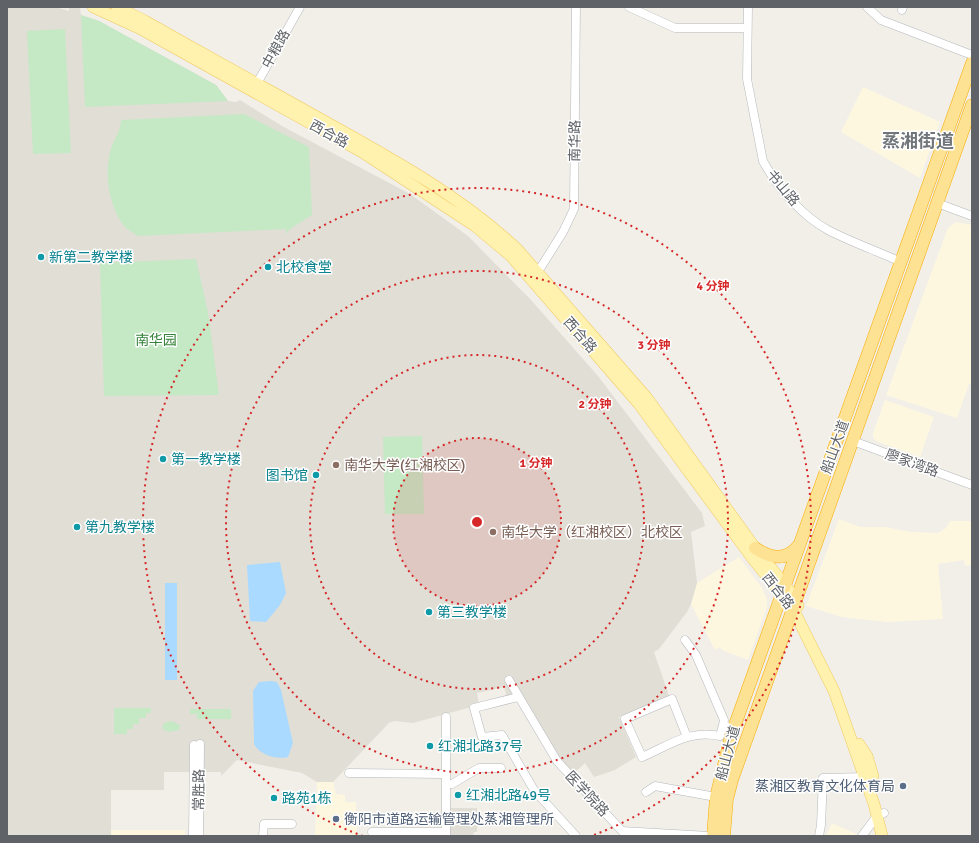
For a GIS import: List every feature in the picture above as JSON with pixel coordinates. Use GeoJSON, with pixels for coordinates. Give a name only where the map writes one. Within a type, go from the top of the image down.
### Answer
{"type":"FeatureCollection","features":[{"type":"Feature","properties":{"kind":"highway","name":"船山大道"},"geometry":{"type":"LineString","coordinates":[[713,836],[716,797],[729,726],[770,630],[972,63]]}},
{"type":"Feature","properties":{"kind":"highway","name":"船山大道"},"geometry":{"type":"LineString","coordinates":[[724,836],[728,799],[732,780],[972,105]]}},
{"type":"Feature","properties":{"kind":"highway"},"geometry":{"type":"LineString","coordinates":[[754,554],[764,554],[778,557],[790,554],[801,543]]}},
{"type":"Feature","properties":{"kind":"main road","name":"西合路"},"geometry":{"type":"LineString","coordinates":[[93,7],[253,86],[400,164],[458,201],[499,232],[517,249],[647,398],[754,554],[794,603],[834,691],[890,836]]}},
{"type":"Feature","properties":{"kind":"main road","name":"西合路"},"geometry":{"type":"LineString","coordinates":[[116,7],[253,86]]}},
{"type":"Feature","properties":{"kind":"main road"},"geometry":{"type":"LineString","coordinates":[[754,554],[773,593],[774,605],[770,630]]}},
{"type":"Feature","properties":{"kind":"main road","name":"西合路"},"geometry":{"type":"LineString","coordinates":[[881,814],[882,836]]}},
{"type":"Feature","properties":{"kind":"street","name":"中粮路"},"geometry":{"type":"LineString","coordinates":[[253,86],[295,7]]}},
{"type":"Feature","properties":{"kind":"street","name":"中粮路"},"geometry":{"type":"LineString","coordinates":[[253,86],[300,7]]}},
{"type":"Feature","properties":{"kind":"street","name":"南华路"},"geometry":{"type":"LineString","coordinates":[[541,267],[563,232],[574,209],[576,7]]}},
{"type":"Feature","properties":{"kind":"street"},"geometry":{"type":"LineString","coordinates":[[629,7],[675,28],[747,28]]}},
{"type":"Feature","properties":{"kind":"street","name":"书山路"},"geometry":{"type":"LineString","coordinates":[[748,7],[747,79],[763,161],[767,169],[796,204],[827,229],[901,262]]}},
{"type":"Feature","properties":{"kind":"street"},"geometry":{"type":"LineString","coordinates":[[867,7],[881,20],[972,55]]}},
{"type":"Feature","properties":{"kind":"street"},"geometry":{"type":"LineString","coordinates":[[938,201],[972,210]]}},
{"type":"Feature","properties":{"kind":"street"},"geometry":{"type":"LineString","coordinates":[[938,201],[972,216]]}},
{"type":"Feature","properties":{"kind":"street","name":"廖家湾路"},"geometry":{"type":"LineString","coordinates":[[852,441],[972,485]]}},
{"type":"Feature","properties":{"kind":"street"},"geometry":{"type":"LineString","coordinates":[[685,640],[696,655],[724,720],[729,726],[720,736],[707,733],[687,737],[642,757],[625,718],[672,699],[687,737]]}},
{"type":"Feature","properties":{"kind":"street","name":"医学院路"},"geometry":{"type":"LineString","coordinates":[[509,680],[557,761],[622,831],[709,836]]}},
{"type":"Feature","properties":{"kind":"street"},"geometry":{"type":"LineString","coordinates":[[518,697],[474,708],[482,737],[502,735],[534,790],[576,836]]}},
{"type":"Feature","properties":{"kind":"street"},"geometry":{"type":"LineString","coordinates":[[372,832],[446,834],[446,717]]}},
{"type":"Feature","properties":{"kind":"street","name":"常胜路"},"geometry":{"type":"LineString","coordinates":[[193,836],[197,744],[199,836]]}},
{"type":"Feature","properties":{"kind":"street"},"geometry":{"type":"LineString","coordinates":[[446,784],[452,784],[479,768],[501,768]]}},
{"type":"Feature","properties":{"kind":"street"},"geometry":{"type":"LineString","coordinates":[[349,773],[446,774]]}},
{"type":"Feature","properties":{"kind":"street"},"geometry":{"type":"LineString","coordinates":[[818,836],[821,825],[824,778],[869,780]]}},
{"type":"Feature","properties":{"kind":"street"},"geometry":{"type":"LineString","coordinates":[[646,792],[655,786],[716,797]]}},
{"type":"Feature","properties":{"kind":"street"},"geometry":{"type":"LineString","coordinates":[[862,836],[881,814]]}},
{"type":"Feature","properties":{"kind":"street"},"geometry":{"type":"LineString","coordinates":[[263,836],[264,824],[292,824]]}},
{"type":"Feature","properties":{"kind":"shaded area","name":"南华大学(红湘校区)"},"geometry":{"type":"Polygon","coordinates":[[[7,7],[55,7],[69,11],[69,7],[80,7],[81,15],[99,21],[216,85],[228,101],[236,102],[240,100],[282,126],[410,194],[468,236],[531,300],[598,376],[702,513],[705,526],[691,532],[697,583],[691,604],[687,612],[659,649],[654,652],[669,696],[619,717],[636,757],[615,770],[594,777],[585,763],[573,774],[559,759],[520,694],[507,698],[504,687],[477,693],[479,705],[413,723],[394,721],[389,723],[333,782],[317,782],[302,773],[237,760],[221,776],[221,772],[164,772],[164,790],[111,790],[111,836],[7,836],[7,7]]]}},
{"type":"Feature","properties":{"kind":"shaded area"},"geometry":{"type":"Polygon","coordinates":[[[863,87],[940,122],[920,178],[841,132],[863,87]]]}},
{"type":"Feature","properties":{"kind":"shaded area"},"geometry":{"type":"Polygon","coordinates":[[[956,222],[972,225],[972,384],[969,384],[957,418],[886,395],[948,228],[956,222]]]}},
{"type":"Feature","properties":{"kind":"shaded area"},"geometry":{"type":"Polygon","coordinates":[[[885,400],[934,417],[920,457],[876,441],[873,437],[873,433],[885,400]]]}},
{"type":"Feature","properties":{"kind":"shaded area"},"geometry":{"type":"Polygon","coordinates":[[[839,519],[860,527],[885,527],[911,532],[938,533],[946,528],[950,521],[972,521],[972,565],[965,566],[964,560],[938,564],[943,619],[888,622],[842,617],[806,606],[839,519]]]}},
{"type":"Feature","properties":{"kind":"shaded area"},"geometry":{"type":"Polygon","coordinates":[[[739,557],[762,588],[767,599],[767,607],[748,660],[722,650],[720,647],[715,650],[691,604],[697,583],[739,557]]]}},
{"type":"Feature","properties":{"kind":"shaded area","name":"衡阳市道路运输管理处蒸湘管理所"},"geometry":{"type":"Polygon","coordinates":[[[317,782],[333,782],[336,794],[345,795],[345,802],[356,802],[357,836],[315,836],[317,782]]]}},
{"type":"Feature","properties":{"kind":"shaded area"},"geometry":{"type":"Polygon","coordinates":[[[449,808],[477,808],[477,832],[474,832],[473,836],[449,836],[449,808]]]}},
{"type":"Feature","properties":{"kind":"shaded area"},"geometry":{"type":"Polygon","coordinates":[[[832,823],[856,834],[855,836],[826,836],[832,823]]]}},
{"type":"Feature","properties":{"kind":"shaded area"},"geometry":{"type":"Polygon","coordinates":[[[111,830],[185,830],[185,836],[111,836],[111,830]]]}},
{"type":"Feature","properties":{"kind":"green space"},"geometry":{"type":"Polygon","coordinates":[[[81,15],[99,21],[216,85],[228,101],[85,107],[81,15]]]}},
{"type":"Feature","properties":{"kind":"green space"},"geometry":{"type":"Polygon","coordinates":[[[65,29],[71,153],[33,154],[27,31],[65,29]]]}},
{"type":"Feature","properties":{"kind":"green space"},"geometry":{"type":"Polygon","coordinates":[[[244,114],[309,147],[312,215],[290,229],[286,234],[286,229],[137,236],[124,226],[114,208],[111,199],[108,178],[111,149],[119,131],[121,120],[244,114]]]}},
{"type":"Feature","properties":{"kind":"green space","name":"南华园"},"geometry":{"type":"Polygon","coordinates":[[[196,259],[208,312],[219,395],[104,396],[100,263],[196,259]]]}},
{"type":"Feature","properties":{"kind":"green space"},"geometry":{"type":"Polygon","coordinates":[[[422,436],[424,514],[385,514],[383,437],[422,436]]]}},
{"type":"Feature","properties":{"kind":"green space"},"geometry":{"type":"Polygon","coordinates":[[[114,708],[151,708],[151,713],[146,713],[146,718],[139,718],[139,724],[133,724],[133,729],[127,729],[127,734],[114,734],[114,708]]]}},
{"type":"Feature","properties":{"kind":"green space"},"geometry":{"type":"Polygon","coordinates":[[[190,709],[231,709],[231,719],[197,719],[197,714],[190,714],[190,709]]]}},
{"type":"Feature","properties":{"kind":"green space"},"geometry":{"type":"Polygon","coordinates":[[[171,721],[180,725],[179,730],[168,732],[162,728],[164,723],[171,721]]]}},
{"type":"Feature","properties":{"kind":"water"},"geometry":{"type":"Polygon","coordinates":[[[280,562],[286,593],[280,605],[266,622],[250,621],[247,565],[280,562]]]}},
{"type":"Feature","properties":{"kind":"water"},"geometry":{"type":"Polygon","coordinates":[[[165,583],[177,583],[177,680],[165,680],[165,583]]]}},
{"type":"Feature","properties":{"kind":"water"},"geometry":{"type":"Polygon","coordinates":[[[259,682],[277,682],[281,690],[293,743],[288,757],[283,758],[264,754],[254,744],[253,691],[259,682]]]}},
{"type":"Feature","properties":{"kind":"place","name":"新第二教学楼"},"geometry":{"type":"Point","coordinates":[41,257]}},
{"type":"Feature","properties":{"kind":"place","name":"北校食堂"},"geometry":{"type":"Point","coordinates":[268,267]}},
{"type":"Feature","properties":{"kind":"place","name":"第一教学楼"},"geometry":{"type":"Point","coordinates":[163,459]}},
{"type":"Feature","properties":{"kind":"place","name":"南华大学(红湘校区)"},"geometry":{"type":"Point","coordinates":[336,465]}},
{"type":"Feature","properties":{"kind":"place","name":"图书馆"},"geometry":{"type":"Point","coordinates":[316,475]}},
{"type":"Feature","properties":{"kind":"place","name":"第九教学楼"},"geometry":{"type":"Point","coordinates":[77,527]}},
{"type":"Feature","properties":{"kind":"place","name":"南华大学（红湘校区）北校区"},"geometry":{"type":"Point","coordinates":[493,532]}},
{"type":"Feature","properties":{"kind":"place","name":"第三教学楼"},"geometry":{"type":"Point","coordinates":[429,612]}},
{"type":"Feature","properties":{"kind":"place","name":"红湘北路37号"},"geometry":{"type":"Point","coordinates":[430,746]}},
{"type":"Feature","properties":{"kind":"place","name":"蒸湘区教育文化体育局"},"geometry":{"type":"Point","coordinates":[903,786]}},
{"type":"Feature","properties":{"kind":"place","name":"红湘北路49号"},"geometry":{"type":"Point","coordinates":[458,795]}},
{"type":"Feature","properties":{"kind":"place","name":"路苑1栋"},"geometry":{"type":"Point","coordinates":[274,798]}},
{"type":"Feature","properties":{"kind":"place","name":"衡阳市道路运输管理处蒸湘管理所"},"geometry":{"type":"Point","coordinates":[336,819]}},
{"type":"Feature","properties":{"kind":"district","name":"蒸湘街道"},"geometry":{"type":"Point","coordinates":[918,141]}}]}
